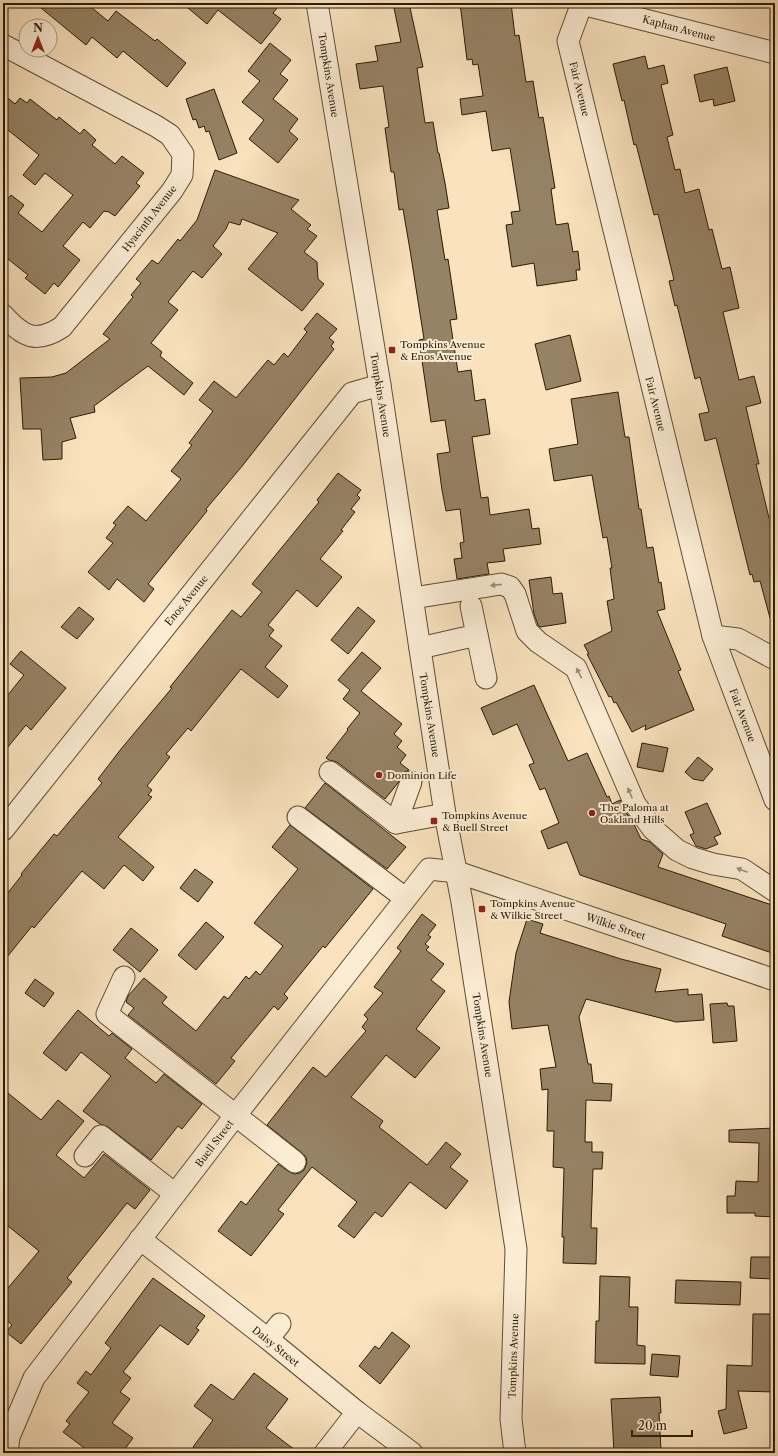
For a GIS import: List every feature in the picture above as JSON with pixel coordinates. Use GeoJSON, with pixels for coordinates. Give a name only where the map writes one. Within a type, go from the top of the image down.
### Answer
{"type":"FeatureCollection","features":[{"type":"Feature","properties":{"kind":"street","name":"Tompkins Avenue"},"geometry":{"type":"LineString","coordinates":[[317,3],[380,386],[445,814],[457,872],[516,1249],[511,1419],[515,1453]]}},
{"type":"Feature","properties":{"kind":"street","name":"Kaphan Avenue"},"geometry":{"type":"LineString","coordinates":[[582,3],[775,53]]}},
{"type":"Feature","properties":{"kind":"street","name":"Fair Avenue"},"geometry":{"type":"LineString","coordinates":[[582,3],[568,42],[713,636],[775,800]]}},
{"type":"Feature","properties":{"kind":"street","name":"Hyacinth Avenue"},"geometry":{"type":"LineString","coordinates":[[3,45],[156,126],[170,135],[183,154],[182,175],[172,191],[62,327],[50,334],[36,337],[24,333],[13,326],[3,315]]}},
{"type":"Feature","properties":{"kind":"street","name":"Enos Avenue"},"geometry":{"type":"LineString","coordinates":[[3,830],[352,392],[380,386]]}},
{"type":"Feature","properties":{"kind":"street"},"geometry":{"type":"LineString","coordinates":[[413,598],[501,584],[510,586],[515,594],[527,631],[538,642],[576,668],[635,804],[653,829],[677,850],[693,858],[713,864],[742,869],[775,891]]}},
{"type":"Feature","properties":{"kind":"street"},"geometry":{"type":"LineString","coordinates":[[471,606],[486,678]]}},
{"type":"Feature","properties":{"kind":"street"},"geometry":{"type":"LineString","coordinates":[[420,648],[477,634]]}},
{"type":"Feature","properties":{"kind":"street"},"geometry":{"type":"LineString","coordinates":[[713,636],[738,639],[775,659]]}},
{"type":"Feature","properties":{"kind":"street"},"geometry":{"type":"LineString","coordinates":[[330,772],[396,823],[445,814]]}},
{"type":"Feature","properties":{"kind":"street"},"geometry":{"type":"LineString","coordinates":[[396,823],[411,782]]}},
{"type":"Feature","properties":{"kind":"street"},"geometry":{"type":"LineString","coordinates":[[298,817],[405,898]]}},
{"type":"Feature","properties":{"kind":"street","name":"Buell Street"},"geometry":{"type":"LineString","coordinates":[[6,1437],[34,1378],[405,898],[429,869],[457,872]]}},
{"type":"Feature","properties":{"kind":"street","name":"Wilkie Street"},"geometry":{"type":"LineString","coordinates":[[457,872],[775,980]]}},
{"type":"Feature","properties":{"kind":"street"},"geometry":{"type":"LineString","coordinates":[[124,977],[107,1014],[295,1162]]}},
{"type":"Feature","properties":{"kind":"street"},"geometry":{"type":"LineString","coordinates":[[85,1156],[101,1136],[175,1194]]}},
{"type":"Feature","properties":{"kind":"street","name":"Daisy Street"},"geometry":{"type":"LineString","coordinates":[[140,1239],[274,1332],[357,1412],[412,1453]]}},
{"type":"Feature","properties":{"kind":"street"},"geometry":{"type":"LineString","coordinates":[[325,1453],[357,1412]]}},
{"type":"Feature","properties":{"kind":"building"},"geometry":{"type":"Polygon","coordinates":[[[35,3],[86,3],[108,21],[116,11],[155,41],[157,39],[186,63],[167,87],[123,51],[117,58],[92,37],[86,45],[58,22],[58,18],[53,18],[35,3]]]}},
{"type":"Feature","properties":{"kind":"building"},"geometry":{"type":"Polygon","coordinates":[[[182,3],[281,3],[273,13],[281,19],[261,44],[218,10],[207,24],[182,3]]]}},
{"type":"Feature","properties":{"kind":"building"},"geometry":{"type":"Polygon","coordinates":[[[393,3],[409,3],[423,67],[417,68],[425,123],[433,122],[445,183],[449,208],[437,210],[445,260],[448,259],[457,319],[450,320],[458,372],[471,370],[475,401],[485,399],[490,434],[472,437],[481,498],[488,497],[490,515],[529,509],[532,529],[539,528],[541,544],[503,549],[505,561],[487,563],[489,574],[457,579],[454,559],[462,558],[460,543],[464,542],[460,509],[446,511],[442,490],[437,454],[450,452],[445,420],[431,422],[419,340],[424,339],[403,209],[399,210],[394,172],[391,172],[385,128],[389,127],[383,86],[360,89],[356,64],[378,61],[375,46],[401,42],[393,3]]]}},
{"type":"Feature","properties":{"kind":"building"},"geometry":{"type":"Polygon","coordinates":[[[460,3],[511,3],[515,36],[519,35],[526,82],[533,81],[539,118],[543,117],[555,188],[551,189],[556,225],[568,223],[573,252],[578,251],[580,270],[576,270],[577,280],[537,286],[534,263],[512,267],[506,225],[513,224],[511,212],[520,211],[510,148],[492,151],[486,111],[462,115],[460,99],[483,96],[478,64],[473,65],[472,59],[467,60],[460,3]]]}},
{"type":"Feature","properties":{"kind":"building"},"geometry":{"type":"Polygon","coordinates":[[[270,43],[291,60],[280,74],[288,80],[273,99],[298,119],[289,131],[298,139],[278,163],[249,139],[264,120],[242,102],[260,81],[248,71],[270,43]]]}},
{"type":"Feature","properties":{"kind":"building"},"geometry":{"type":"Polygon","coordinates":[[[645,56],[648,69],[664,65],[668,83],[661,85],[673,135],[667,137],[675,170],[680,169],[685,193],[699,189],[709,230],[712,229],[722,269],[730,267],[739,308],[723,312],[739,380],[754,376],[761,403],[746,407],[759,464],[756,464],[769,518],[772,517],[775,529],[775,618],[770,618],[760,581],[754,582],[752,574],[750,575],[716,438],[705,441],[699,414],[709,412],[700,377],[695,379],[677,305],[675,306],[669,281],[674,280],[658,214],[654,215],[636,144],[634,145],[624,100],[622,101],[613,64],[645,56]]]}},
{"type":"Feature","properties":{"kind":"building"},"geometry":{"type":"Polygon","coordinates":[[[727,67],[735,101],[714,106],[713,99],[700,102],[694,75],[727,67]]]}},
{"type":"Feature","properties":{"kind":"building"},"geometry":{"type":"Polygon","coordinates":[[[214,89],[237,153],[219,160],[209,131],[206,132],[204,126],[199,128],[196,119],[193,120],[186,99],[214,89]]]}},
{"type":"Feature","properties":{"kind":"building"},"geometry":{"type":"Polygon","coordinates":[[[3,94],[15,104],[20,98],[27,103],[30,99],[57,120],[59,117],[80,134],[84,129],[96,140],[92,145],[115,164],[122,156],[144,173],[136,183],[140,186],[115,216],[107,211],[104,211],[90,228],[83,222],[63,246],[80,260],[58,287],[54,283],[45,294],[25,278],[28,275],[3,255],[3,201],[5,202],[11,195],[24,205],[18,213],[42,232],[73,195],[45,173],[35,185],[23,175],[39,155],[3,126],[3,94]]]}},
{"type":"Feature","properties":{"kind":"building"},"geometry":{"type":"Polygon","coordinates":[[[215,170],[299,200],[291,209],[311,225],[307,229],[317,236],[304,252],[317,262],[318,279],[324,284],[302,311],[248,269],[278,233],[242,219],[240,225],[229,222],[226,229],[213,246],[222,254],[202,278],[193,271],[168,302],[178,310],[151,343],[162,352],[160,356],[193,383],[184,395],[148,366],[94,406],[95,412],[70,418],[76,438],[62,442],[62,459],[43,460],[41,429],[23,429],[20,378],[52,377],[66,373],[110,339],[103,334],[133,297],[131,295],[141,283],[136,279],[152,260],[158,264],[178,239],[180,241],[197,220],[215,170]]]}},
{"type":"Feature","properties":{"kind":"building"},"geometry":{"type":"Polygon","coordinates":[[[317,313],[337,329],[329,338],[334,342],[331,346],[334,349],[148,584],[154,589],[144,602],[117,579],[109,590],[88,572],[113,543],[106,538],[116,525],[113,523],[128,506],[146,521],[181,479],[171,471],[192,445],[189,443],[213,411],[199,400],[214,381],[236,398],[268,360],[274,365],[284,353],[288,357],[307,332],[304,329],[317,313]]]}},
{"type":"Feature","properties":{"kind":"building"},"geometry":{"type":"Polygon","coordinates":[[[570,335],[581,381],[546,390],[535,344],[570,335]]]}},
{"type":"Feature","properties":{"kind":"building"},"geometry":{"type":"Polygon","coordinates":[[[618,392],[625,437],[629,437],[639,509],[641,509],[647,548],[653,547],[659,583],[661,582],[665,609],[657,611],[681,670],[678,671],[694,710],[645,730],[646,725],[632,732],[616,702],[614,703],[611,696],[609,697],[584,645],[612,631],[607,601],[614,599],[610,568],[612,568],[607,537],[603,538],[592,475],[554,481],[549,449],[578,444],[571,399],[618,392]]]}},
{"type":"Feature","properties":{"kind":"building"},"geometry":{"type":"Polygon","coordinates":[[[338,473],[361,490],[357,495],[360,498],[351,509],[355,512],[341,530],[343,531],[320,559],[342,577],[317,607],[297,590],[268,625],[274,630],[269,636],[282,646],[265,667],[288,686],[278,698],[241,669],[191,731],[188,728],[166,754],[170,757],[147,786],[152,790],[148,795],[152,797],[118,837],[154,867],[143,881],[124,865],[104,889],[82,871],[34,928],[32,926],[3,962],[3,899],[22,875],[21,874],[54,834],[57,836],[102,783],[98,779],[172,688],[170,687],[232,610],[241,617],[262,592],[252,584],[319,502],[317,500],[338,473]]]}},
{"type":"Feature","properties":{"kind":"building"},"geometry":{"type":"Polygon","coordinates":[[[551,577],[553,594],[562,593],[566,623],[540,627],[534,614],[529,580],[551,577]]]}},
{"type":"Feature","properties":{"kind":"building"},"geometry":{"type":"Polygon","coordinates":[[[79,607],[94,619],[77,639],[61,627],[79,607]]]}},
{"type":"Feature","properties":{"kind":"building"},"geometry":{"type":"Polygon","coordinates":[[[358,607],[375,621],[348,654],[331,640],[358,607]]]}},
{"type":"Feature","properties":{"kind":"building"},"geometry":{"type":"Polygon","coordinates":[[[21,651],[66,688],[31,730],[26,725],[3,753],[3,701],[24,675],[10,664],[21,651]]]}},
{"type":"Feature","properties":{"kind":"building"},"geometry":{"type":"Polygon","coordinates":[[[362,652],[381,668],[361,691],[402,724],[394,734],[402,741],[397,747],[406,755],[400,763],[409,770],[403,773],[398,783],[385,799],[337,762],[326,758],[360,713],[343,699],[350,690],[338,680],[362,652]]]}},
{"type":"Feature","properties":{"kind":"building","name":"The Paloma at Oakland Hills"},"geometry":{"type":"Polygon","coordinates":[[[534,685],[568,761],[587,753],[607,797],[609,796],[612,804],[620,800],[641,839],[650,842],[663,854],[658,867],[775,906],[775,954],[722,936],[726,924],[580,875],[567,842],[548,849],[541,831],[559,823],[545,788],[540,790],[529,765],[534,763],[517,724],[493,735],[481,708],[534,685]]]}},
{"type":"Feature","properties":{"kind":"building"},"geometry":{"type":"Polygon","coordinates":[[[642,743],[668,748],[663,772],[637,767],[642,743]]]}},
{"type":"Feature","properties":{"kind":"building"},"geometry":{"type":"Polygon","coordinates":[[[698,757],[713,769],[703,781],[693,779],[685,772],[698,757]]]}},
{"type":"Feature","properties":{"kind":"building"},"geometry":{"type":"Polygon","coordinates":[[[325,783],[406,847],[387,869],[305,808],[325,783]]]}},
{"type":"Feature","properties":{"kind":"building"},"geometry":{"type":"Polygon","coordinates":[[[707,803],[721,834],[714,837],[718,844],[706,849],[696,846],[690,835],[694,833],[685,812],[707,803]]]}},
{"type":"Feature","properties":{"kind":"building"},"geometry":{"type":"Polygon","coordinates":[[[290,825],[373,889],[325,948],[323,946],[284,994],[288,998],[278,1010],[274,1006],[231,1058],[235,1061],[216,1084],[128,1015],[134,1008],[126,1002],[128,996],[144,978],[167,997],[162,1003],[196,1031],[224,996],[228,999],[246,976],[249,979],[256,971],[260,975],[283,946],[254,923],[298,869],[272,847],[290,825]]]}},
{"type":"Feature","properties":{"kind":"building"},"geometry":{"type":"Polygon","coordinates":[[[195,869],[213,882],[198,902],[180,888],[195,869]]]}},
{"type":"Feature","properties":{"kind":"building"},"geometry":{"type":"Polygon","coordinates":[[[422,914],[436,925],[428,935],[431,937],[425,944],[429,947],[426,950],[444,964],[431,980],[445,991],[416,1029],[440,1048],[415,1078],[386,1055],[351,1097],[383,1121],[379,1127],[427,1165],[446,1142],[461,1154],[450,1167],[468,1181],[446,1209],[410,1182],[382,1217],[375,1212],[354,1238],[338,1226],[357,1202],[312,1167],[278,1210],[284,1214],[251,1256],[218,1231],[241,1201],[246,1205],[278,1164],[294,1174],[300,1173],[304,1170],[307,1163],[306,1157],[302,1153],[267,1125],[313,1067],[326,1077],[366,1031],[362,1027],[368,1019],[364,1015],[383,993],[374,987],[401,951],[397,948],[422,914]]]}},
{"type":"Feature","properties":{"kind":"building"},"geometry":{"type":"Polygon","coordinates":[[[527,919],[543,924],[540,933],[621,959],[661,969],[655,992],[688,989],[688,995],[702,994],[704,1020],[676,1022],[586,999],[579,1017],[588,1064],[591,1064],[593,1083],[612,1084],[611,1101],[586,1100],[585,1142],[592,1142],[592,1152],[603,1152],[602,1169],[593,1169],[591,1228],[597,1228],[596,1264],[563,1263],[564,1237],[562,1237],[564,1168],[553,1167],[554,1131],[547,1131],[548,1089],[542,1090],[540,1069],[556,1067],[548,1025],[512,1029],[509,1002],[516,953],[527,919]]]}},
{"type":"Feature","properties":{"kind":"building"},"geometry":{"type":"Polygon","coordinates":[[[206,922],[224,937],[196,970],[178,955],[206,922]]]}},
{"type":"Feature","properties":{"kind":"building"},"geometry":{"type":"Polygon","coordinates":[[[131,928],[158,950],[140,972],[113,950],[131,928]]]}},
{"type":"Feature","properties":{"kind":"building"},"geometry":{"type":"Polygon","coordinates":[[[35,979],[54,993],[44,1007],[25,993],[35,979]]]}},
{"type":"Feature","properties":{"kind":"building"},"geometry":{"type":"Polygon","coordinates":[[[727,1003],[728,1006],[734,1006],[737,1041],[713,1043],[710,1004],[727,1003]]]}},
{"type":"Feature","properties":{"kind":"building"},"geometry":{"type":"Polygon","coordinates":[[[78,1010],[109,1036],[112,1033],[132,1049],[125,1058],[156,1083],[164,1074],[202,1104],[182,1129],[178,1126],[151,1160],[108,1127],[100,1124],[83,1111],[111,1076],[81,1052],[66,1071],[43,1053],[78,1010]]]}},
{"type":"Feature","properties":{"kind":"building"},"geometry":{"type":"Polygon","coordinates":[[[3,1089],[41,1120],[58,1100],[84,1121],[56,1155],[84,1178],[104,1154],[150,1190],[135,1209],[127,1203],[67,1278],[72,1282],[21,1344],[6,1332],[12,1325],[3,1317],[3,1294],[39,1251],[3,1222],[3,1089]]]}},
{"type":"Feature","properties":{"kind":"building"},"geometry":{"type":"Polygon","coordinates":[[[775,1128],[775,1217],[755,1216],[755,1213],[727,1213],[727,1196],[735,1196],[736,1181],[758,1182],[759,1143],[729,1142],[729,1130],[775,1128]]]}},
{"type":"Feature","properties":{"kind":"building"},"geometry":{"type":"Polygon","coordinates":[[[751,1257],[775,1257],[775,1279],[750,1278],[751,1257]]]}},
{"type":"Feature","properties":{"kind":"building"},"geometry":{"type":"Polygon","coordinates":[[[600,1276],[630,1277],[629,1307],[638,1307],[637,1345],[645,1346],[645,1364],[595,1363],[596,1321],[599,1321],[600,1276]]]}},
{"type":"Feature","properties":{"kind":"building"},"geometry":{"type":"Polygon","coordinates":[[[153,1278],[205,1316],[196,1328],[199,1330],[188,1345],[160,1325],[123,1372],[131,1378],[120,1392],[130,1399],[112,1423],[133,1438],[122,1453],[91,1453],[63,1432],[70,1424],[66,1421],[89,1392],[77,1383],[86,1371],[91,1375],[111,1348],[105,1343],[153,1278]]]}},
{"type":"Feature","properties":{"kind":"building"},"geometry":{"type":"Polygon","coordinates":[[[676,1280],[741,1282],[740,1305],[675,1303],[676,1280]]]}},
{"type":"Feature","properties":{"kind":"building"},"geometry":{"type":"Polygon","coordinates":[[[753,1314],[775,1314],[775,1392],[738,1391],[747,1428],[724,1434],[718,1411],[726,1409],[727,1365],[752,1366],[753,1314]]]}},
{"type":"Feature","properties":{"kind":"building"},"geometry":{"type":"Polygon","coordinates":[[[392,1332],[410,1346],[380,1384],[359,1366],[375,1346],[379,1349],[392,1332]]]}},
{"type":"Feature","properties":{"kind":"building"},"geometry":{"type":"Polygon","coordinates":[[[652,1354],[680,1356],[678,1377],[650,1375],[652,1354]]]}},
{"type":"Feature","properties":{"kind":"building"},"geometry":{"type":"Polygon","coordinates":[[[254,1373],[288,1399],[266,1428],[299,1453],[201,1453],[193,1447],[213,1420],[194,1406],[211,1384],[233,1400],[254,1373]]]}},
{"type":"Feature","properties":{"kind":"building"},"geometry":{"type":"Polygon","coordinates":[[[660,1397],[661,1413],[659,1413],[661,1450],[614,1452],[611,1399],[660,1397]]]}},
{"type":"Feature","properties":{"kind":"place","name":"Tompkins Avenue & Enos Avenue"},"geometry":{"type":"Point","coordinates":[392,350]}},
{"type":"Feature","properties":{"kind":"place","name":"Dominion Life"},"geometry":{"type":"Point","coordinates":[379,775]}},
{"type":"Feature","properties":{"kind":"place","name":"The Paloma at Oakland Hills"},"geometry":{"type":"Point","coordinates":[592,813]}},
{"type":"Feature","properties":{"kind":"place","name":"Tompkins Avenue & Buell Street"},"geometry":{"type":"Point","coordinates":[434,821]}},
{"type":"Feature","properties":{"kind":"place","name":"Tompkins Avenue & Wilkie Street"},"geometry":{"type":"Point","coordinates":[482,909]}}]}
